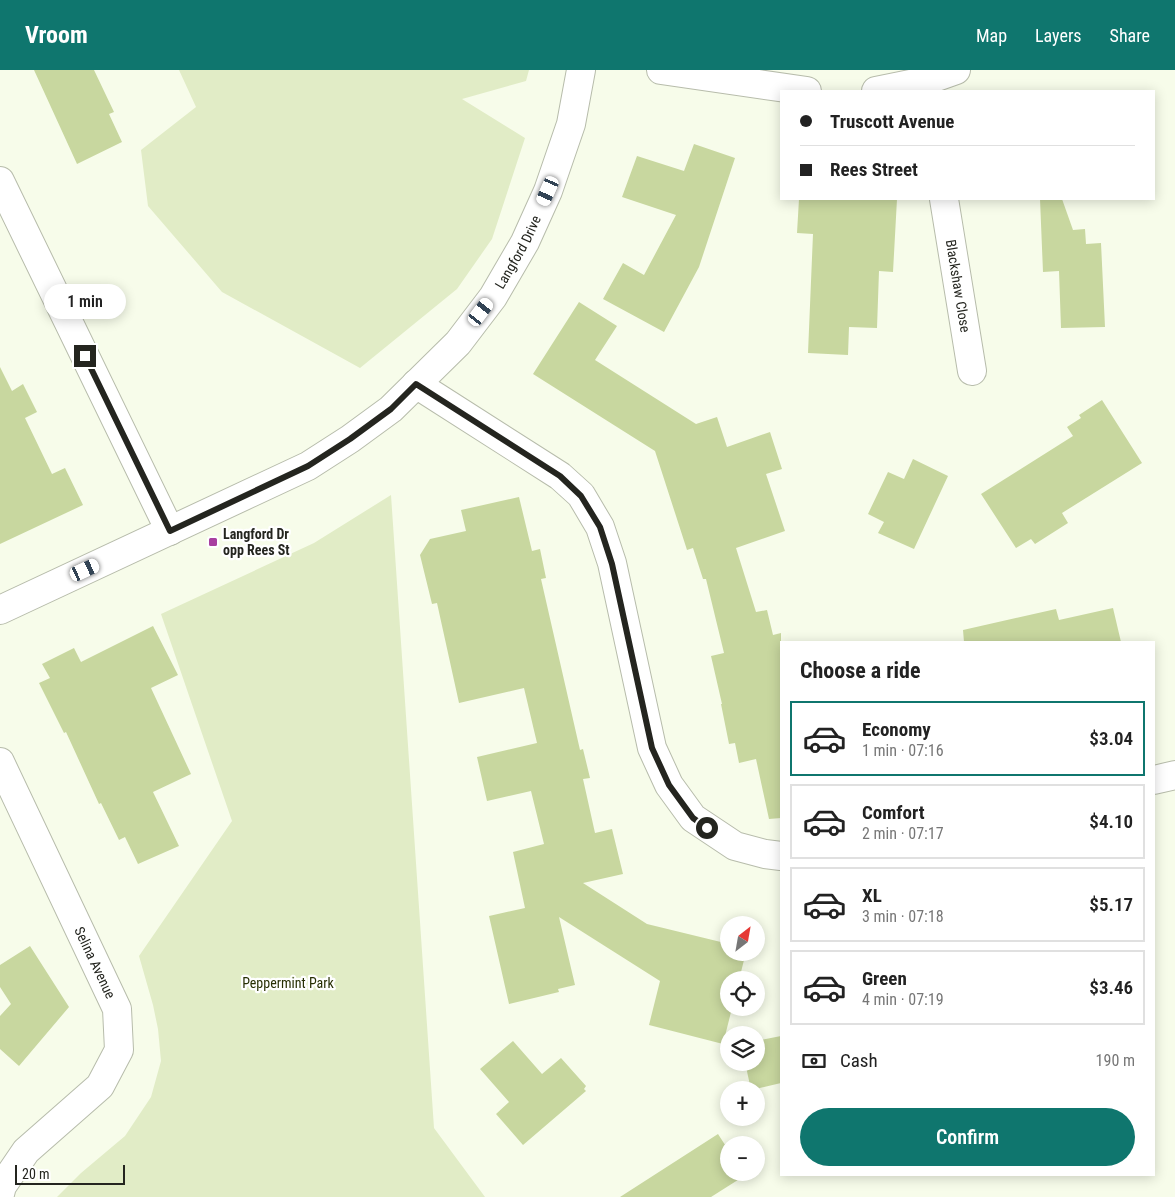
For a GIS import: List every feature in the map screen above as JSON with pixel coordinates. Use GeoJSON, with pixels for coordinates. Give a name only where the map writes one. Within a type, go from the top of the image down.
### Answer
{"type":"FeatureCollection","features":[{"type":"Feature","properties":{"kind":"street","name":"Langford Drive"},"geometry":{"type":"LineString","coordinates":[[0,610],[308,466],[350,439],[391,409],[458,342],[492,297],[526,242],[548,191],[571,124],[581,70]]}},
{"type":"Feature","properties":{"kind":"street"},"geometry":{"type":"LineString","coordinates":[[661,70],[800,90]]}},
{"type":"Feature","properties":{"kind":"street"},"geometry":{"type":"LineString","coordinates":[[886,90],[926,86],[956,70]]}},
{"type":"Feature","properties":{"kind":"street"},"geometry":{"type":"LineString","coordinates":[[0,181],[170,531]]}},
{"type":"Feature","properties":{"kind":"street","name":"Blackshaw Close"},"geometry":{"type":"LineString","coordinates":[[944,200],[972,371]]}},
{"type":"Feature","properties":{"kind":"street"},"geometry":{"type":"LineString","coordinates":[[416,384],[560,476],[581,496],[600,527],[612,564],[652,748],[669,785],[693,818],[735,846],[780,856]]}},
{"type":"Feature","properties":{"kind":"street","name":"Selina Avenue"},"geometry":{"type":"LineString","coordinates":[[0,762],[117,1009],[119,1050],[100,1086],[26,1151],[2,1186],[0,1194]]}},
{"type":"Feature","properties":{"kind":"street"},"geometry":{"type":"LineString","coordinates":[[1155,780],[1175,775]]}},
{"type":"Feature","properties":{"kind":"green space"},"geometry":{"type":"Polygon","coordinates":[[[179,70],[529,70],[526,81],[462,99],[525,138],[492,239],[457,289],[360,368],[222,292],[148,206],[141,150],[196,107],[179,70]]]}},
{"type":"Feature","properties":{"kind":"green space","name":"Peppermint Park"},"geometry":{"type":"Polygon","coordinates":[[[391,495],[434,1128],[485,1197],[57,1197],[81,1173],[125,1136],[151,1097],[161,1061],[158,1029],[153,1005],[139,956],[232,821],[161,614],[314,543],[391,495]]]}},
{"type":"Feature","properties":{"kind":"building"},"geometry":{"type":"Polygon","coordinates":[[[34,70],[94,70],[114,112],[109,114],[122,142],[77,164],[34,70]]]}},
{"type":"Feature","properties":{"kind":"building"},"geometry":{"type":"Polygon","coordinates":[[[694,144],[735,158],[699,267],[664,332],[603,299],[623,263],[644,275],[676,215],[622,197],[637,156],[684,171],[694,144]]]}},
{"type":"Feature","properties":{"kind":"building"},"geometry":{"type":"Polygon","coordinates":[[[799,200],[897,200],[893,272],[879,271],[877,328],[849,327],[848,355],[808,353],[813,234],[797,233],[799,200]]]}},
{"type":"Feature","properties":{"kind":"building"},"geometry":{"type":"Polygon","coordinates":[[[1040,200],[1062,200],[1073,230],[1085,229],[1086,244],[1101,243],[1105,327],[1061,328],[1059,271],[1043,272],[1040,200]]]}},
{"type":"Feature","properties":{"kind":"building"},"geometry":{"type":"Polygon","coordinates":[[[579,302],[617,326],[595,360],[696,424],[717,417],[727,447],[770,432],[782,469],[766,474],[785,531],[736,548],[756,612],[767,610],[773,635],[781,633],[780,818],[769,819],[756,759],[739,763],[735,743],[729,744],[711,656],[724,653],[706,579],[703,579],[693,548],[687,550],[655,451],[533,374],[579,302]]]}},
{"type":"Feature","properties":{"kind":"building"},"geometry":{"type":"Polygon","coordinates":[[[0,367],[12,391],[23,384],[37,412],[25,418],[52,474],[65,468],[83,505],[0,544],[0,367]]]}},
{"type":"Feature","properties":{"kind":"building"},"geometry":{"type":"Polygon","coordinates":[[[1102,400],[1142,463],[1062,513],[1068,523],[1035,544],[1031,539],[1016,548],[981,494],[1073,436],[1067,427],[1081,418],[1079,415],[1102,400]]]}},
{"type":"Feature","properties":{"kind":"building"},"geometry":{"type":"Polygon","coordinates":[[[913,459],[948,476],[914,549],[878,533],[884,522],[868,514],[888,472],[904,479],[913,459]]]}},
{"type":"Feature","properties":{"kind":"building"},"geometry":{"type":"Polygon","coordinates":[[[519,497],[532,551],[540,549],[546,578],[541,579],[580,750],[583,749],[590,778],[583,779],[595,833],[612,829],[623,874],[583,883],[647,924],[720,942],[720,961],[744,961],[741,971],[720,971],[720,1016],[730,1016],[728,1026],[720,1026],[720,1043],[649,1025],[660,981],[559,917],[575,985],[558,989],[559,992],[509,1004],[489,916],[525,908],[513,852],[544,844],[531,791],[487,801],[477,757],[537,743],[524,688],[459,703],[437,603],[432,604],[420,555],[430,539],[466,531],[461,510],[519,497]]]}},
{"type":"Feature","properties":{"kind":"building"},"geometry":{"type":"Polygon","coordinates":[[[1113,608],[1121,641],[964,641],[963,630],[1056,609],[1059,620],[1113,608]]]}},
{"type":"Feature","properties":{"kind":"building"},"geometry":{"type":"Polygon","coordinates":[[[153,626],[178,675],[151,688],[191,774],[153,792],[179,846],[138,864],[125,837],[119,840],[101,803],[99,804],[66,732],[64,733],[39,683],[50,678],[42,664],[74,648],[81,662],[153,626]]]}},
{"type":"Feature","properties":{"kind":"building"},"geometry":{"type":"Polygon","coordinates":[[[30,946],[69,1007],[19,1066],[0,1049],[0,1016],[11,1004],[0,987],[0,965],[30,946]]]}},
{"type":"Feature","properties":{"kind":"building"},"geometry":{"type":"Polygon","coordinates":[[[780,1036],[780,1083],[765,1087],[765,1081],[749,1081],[747,1071],[765,1071],[765,1039],[780,1036]]]}},
{"type":"Feature","properties":{"kind":"building"},"geometry":{"type":"Polygon","coordinates":[[[513,1041],[542,1074],[561,1058],[586,1086],[584,1089],[586,1091],[523,1145],[496,1114],[509,1102],[480,1069],[513,1041]]]}},
{"type":"Feature","properties":{"kind":"building"},"geometry":{"type":"Polygon","coordinates":[[[718,1134],[720,1137],[720,1181],[736,1181],[711,1197],[620,1197],[718,1134]]]}},
{"type":"Feature","properties":{"kind":"place","name":"Langford Dr opp Rees St"},"geometry":{"type":"Point","coordinates":[213,542]}},
{"type":"Feature","properties":{"kind":"route"},"geometry":{"type":"LineString","coordinates":[[85,356],[170,531],[308,466],[350,439],[391,409],[416,384],[560,476],[581,496],[600,527],[612,564],[652,748],[669,785],[693,818],[707,828]]}}]}
